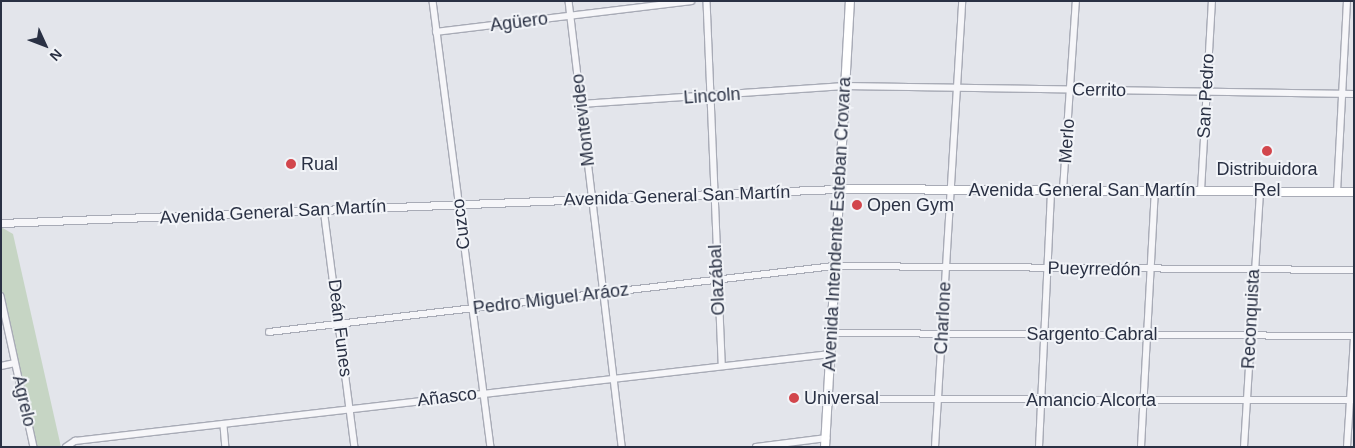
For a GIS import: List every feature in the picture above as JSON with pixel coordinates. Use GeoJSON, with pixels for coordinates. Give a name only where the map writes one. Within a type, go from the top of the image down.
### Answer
{"type":"FeatureCollection","features":[{"type":"Feature","properties":{"kind":"main road","name":"Avenida Intendente Esteban Crovara"},"geometry":{"type":"LineString","coordinates":[[826,443],[837,189],[850,1]]}},
{"type":"Feature","properties":{"kind":"main road","name":"Avenida General San Martín"},"geometry":{"type":"LineString","coordinates":[[837,189],[1354,192]]}},
{"type":"Feature","properties":{"kind":"street","name":"Cuzco"},"geometry":{"type":"LineString","coordinates":[[433,1],[491,447]]}},
{"type":"Feature","properties":{"kind":"street","name":"Montevideo"},"geometry":{"type":"LineString","coordinates":[[569,1],[622,447]]}},
{"type":"Feature","properties":{"kind":"street","name":"Agüero"},"geometry":{"type":"LineString","coordinates":[[436,32],[691,1]]}},
{"type":"Feature","properties":{"kind":"street","name":"Olazábal"},"geometry":{"type":"LineString","coordinates":[[708,1],[712,194],[722,365]]}},
{"type":"Feature","properties":{"kind":"street","name":"Charlone"},"geometry":{"type":"LineString","coordinates":[[935,447],[962,1]]}},
{"type":"Feature","properties":{"kind":"street","name":"Merlo"},"geometry":{"type":"LineString","coordinates":[[1063,190],[1076,1]]}},
{"type":"Feature","properties":{"kind":"street","name":"San Pedro"},"geometry":{"type":"LineString","coordinates":[[1201,191],[1212,1]]}},
{"type":"Feature","properties":{"kind":"street"},"geometry":{"type":"LineString","coordinates":[[1336,192],[1346,1]]}},
{"type":"Feature","properties":{"kind":"street","name":"Lincoln"},"geometry":{"type":"LineString","coordinates":[[581,104],[844,86]]}},
{"type":"Feature","properties":{"kind":"street","name":"Cerrito"},"geometry":{"type":"LineString","coordinates":[[844,86],[956,90],[1354,94]]}},
{"type":"Feature","properties":{"kind":"street","name":"Avenida General San Martín"},"geometry":{"type":"LineString","coordinates":[[1,223],[837,189]]}},
{"type":"Feature","properties":{"kind":"street"},"geometry":{"type":"LineString","coordinates":[[1038,447],[1042,400],[1051,190]]}},
{"type":"Feature","properties":{"kind":"street"},"geometry":{"type":"LineString","coordinates":[[1141,447],[1155,191]]}},
{"type":"Feature","properties":{"kind":"street","name":"Reconquista"},"geometry":{"type":"LineString","coordinates":[[1244,447],[1260,191]]}},
{"type":"Feature","properties":{"kind":"street","name":"Deán Funes"},"geometry":{"type":"LineString","coordinates":[[324,209],[355,447]]}},
{"type":"Feature","properties":{"kind":"street","name":"Pueyrredón"},"geometry":{"type":"LineString","coordinates":[[834,266],[1354,270]]}},
{"type":"Feature","properties":{"kind":"street","name":"Pedro Miguel Aráoz"},"geometry":{"type":"LineString","coordinates":[[269,332],[718,278],[834,266]]}},
{"type":"Feature","properties":{"kind":"street","name":"Agrelo"},"geometry":{"type":"LineString","coordinates":[[1,296],[34,447]]}},
{"type":"Feature","properties":{"kind":"street","name":"Sargento Cabral"},"geometry":{"type":"LineString","coordinates":[[831,333],[1250,334],[1354,337]]}},
{"type":"Feature","properties":{"kind":"street"},"geometry":{"type":"LineString","coordinates":[[1347,447],[1352,400],[1354,337]]}},
{"type":"Feature","properties":{"kind":"street","name":"Añasco"},"geometry":{"type":"LineString","coordinates":[[66,447],[75,442],[224,426],[483,392],[830,354]]}},
{"type":"Feature","properties":{"kind":"street"},"geometry":{"type":"LineString","coordinates":[[1,366],[16,363]]}},
{"type":"Feature","properties":{"kind":"street","name":"Amancio Alcorta"},"geometry":{"type":"LineString","coordinates":[[829,399],[1352,400]]}},
{"type":"Feature","properties":{"kind":"street"},"geometry":{"type":"LineString","coordinates":[[224,426],[226,447]]}},
{"type":"Feature","properties":{"kind":"street"},"geometry":{"type":"LineString","coordinates":[[756,447],[826,443]]}},
{"type":"Feature","properties":{"kind":"green space"},"geometry":{"type":"Polygon","coordinates":[[[1,227],[13,234],[61,447],[37,447],[1,289],[1,227]]]}},
{"type":"Feature","properties":{"kind":"place","name":"Distribuidora Rel"},"geometry":{"type":"Point","coordinates":[1267,151]}},
{"type":"Feature","properties":{"kind":"place","name":"Rual"},"geometry":{"type":"Point","coordinates":[291,164]}},
{"type":"Feature","properties":{"kind":"place","name":"Open Gym"},"geometry":{"type":"Point","coordinates":[857,205]}},
{"type":"Feature","properties":{"kind":"place","name":"Universal"},"geometry":{"type":"Point","coordinates":[794,398]}}]}
